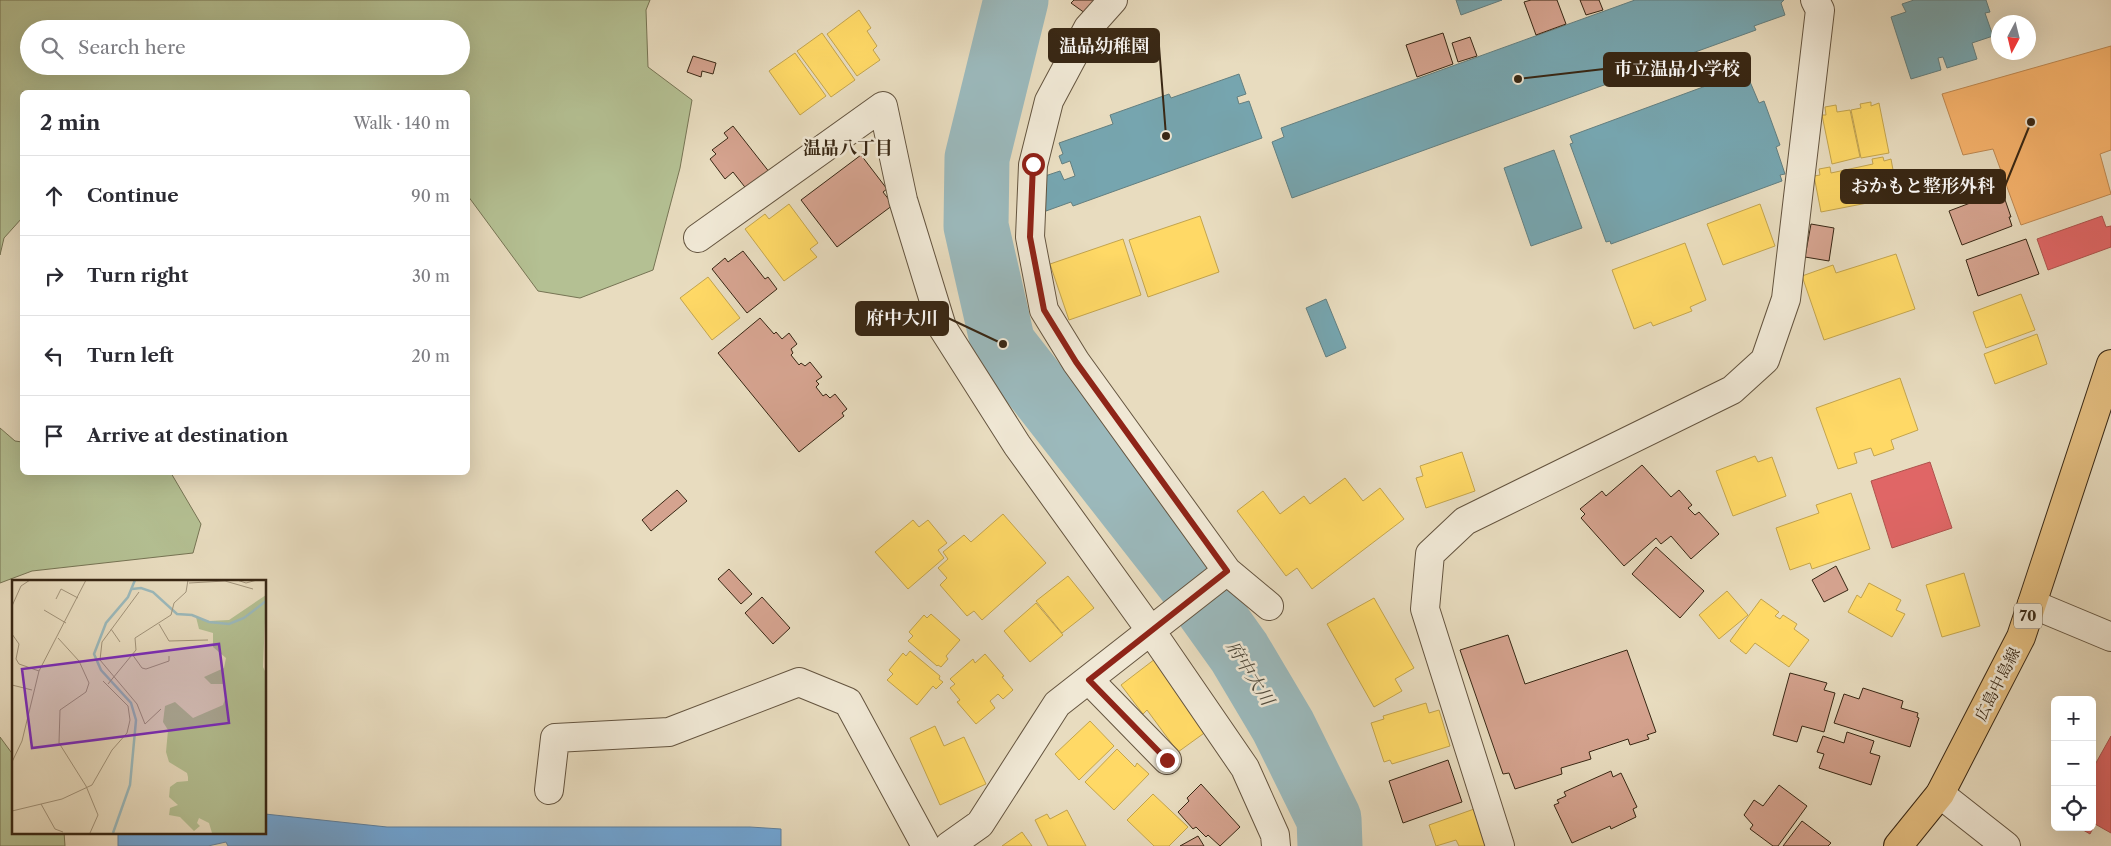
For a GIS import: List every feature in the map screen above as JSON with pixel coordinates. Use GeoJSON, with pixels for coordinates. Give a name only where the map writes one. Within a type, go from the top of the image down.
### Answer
{"type":"FeatureCollection","features":[{"type":"Feature","properties":{"kind":"main road","name":"広島中島線"},"geometry":{"type":"LineString","coordinates":[[1898,846],[1940,794],[2021,637],[2111,364]]}},
{"type":"Feature","properties":{"kind":"street"},"geometry":{"type":"LineString","coordinates":[[1113,0],[1088,28],[1049,101],[1033,164],[1030,237],[1044,310],[1076,362],[1223,574],[1269,606]]}},
{"type":"Feature","properties":{"kind":"street"},"geometry":{"type":"LineString","coordinates":[[1500,846],[1425,609],[1430,554],[1465,521],[1732,390],[1765,360],[1786,299],[1820,10],[1815,0]]}},
{"type":"Feature","properties":{"kind":"street"},"geometry":{"type":"LineString","coordinates":[[698,238],[883,106],[903,200],[942,327],[1017,445],[1160,624],[1245,768],[1275,835],[1276,846]]}},
{"type":"Feature","properties":{"kind":"street"},"geometry":{"type":"LineString","coordinates":[[949,846],[980,824],[1057,704],[1223,574]]}},
{"type":"Feature","properties":{"kind":"street"},"geometry":{"type":"LineString","coordinates":[[2032,604],[2111,637]]}},
{"type":"Feature","properties":{"kind":"street"},"geometry":{"type":"LineString","coordinates":[[1089,680],[1167,760]]}},
{"type":"Feature","properties":{"kind":"street"},"geometry":{"type":"LineString","coordinates":[[549,790],[555,738],[669,732],[799,682],[848,702],[926,846]]}},
{"type":"Feature","properties":{"kind":"street"},"geometry":{"type":"LineString","coordinates":[[1940,794],[2006,846]]}},
{"type":"Feature","properties":{"kind":"green space"},"geometry":{"type":"Polygon","coordinates":[[[0,0],[650,0],[646,10],[648,67],[692,100],[680,168],[653,270],[580,298],[538,291],[470,199],[470,90],[20,90],[20,220],[4,238],[0,255],[0,0]]]}},
{"type":"Feature","properties":{"kind":"green space"},"geometry":{"type":"Polygon","coordinates":[[[0,428],[15,441],[20,442],[20,475],[172,475],[201,524],[193,553],[32,571],[0,583],[0,428]]]}},
{"type":"Feature","properties":{"kind":"green space"},"geometry":{"type":"Polygon","coordinates":[[[0,737],[12,753],[12,834],[64,834],[65,846],[0,846],[0,737]]]}},
{"type":"Feature","properties":{"kind":"building: Homes"},"geometry":{"type":"Polygon","coordinates":[[[859,10],[871,28],[867,31],[877,46],[873,50],[880,60],[857,76],[827,34],[859,10]]]}},
{"type":"Feature","properties":{"kind":"building: Homes"},"geometry":{"type":"Polygon","coordinates":[[[822,33],[855,80],[831,97],[797,51],[822,33]]]}},
{"type":"Feature","properties":{"kind":"building: Homes"},"geometry":{"type":"Polygon","coordinates":[[[795,53],[826,96],[800,115],[769,71],[795,53]]]}},
{"type":"Feature","properties":{"kind":"building: Homes"},"geometry":{"type":"Polygon","coordinates":[[[1871,102],[1871,106],[1879,103],[1889,153],[1861,158],[1851,110],[1861,108],[1860,104],[1871,102]]]}},
{"type":"Feature","properties":{"kind":"building: Homes"},"geometry":{"type":"Polygon","coordinates":[[[1836,105],[1837,112],[1850,110],[1860,157],[1832,164],[1822,115],[1826,115],[1825,107],[1836,105]]]}},
{"type":"Feature","properties":{"kind":"building: Homes"},"geometry":{"type":"Polygon","coordinates":[[[1883,157],[1884,161],[1891,159],[1898,197],[1821,212],[1814,176],[1820,175],[1819,169],[1830,167],[1831,173],[1873,164],[1872,159],[1883,157]]]}},
{"type":"Feature","properties":{"kind":"building: Homes"},"geometry":{"type":"Polygon","coordinates":[[[789,204],[818,243],[810,249],[817,257],[784,281],[745,229],[765,214],[769,219],[789,204]]]}},
{"type":"Feature","properties":{"kind":"building: Homes"},"geometry":{"type":"Polygon","coordinates":[[[1760,204],[1775,246],[1723,265],[1707,224],[1760,204]]]}},
{"type":"Feature","properties":{"kind":"building: Homes"},"geometry":{"type":"Polygon","coordinates":[[[1200,216],[1219,272],[1148,297],[1129,240],[1200,216]]]}},
{"type":"Feature","properties":{"kind":"building: Homes"},"geometry":{"type":"Polygon","coordinates":[[[1123,239],[1141,295],[1069,320],[1050,264],[1123,239]]]}},
{"type":"Feature","properties":{"kind":"building: Homes"},"geometry":{"type":"Polygon","coordinates":[[[1685,243],[1706,300],[1690,307],[1692,311],[1653,326],[1651,322],[1634,329],[1612,270],[1685,243]]]}},
{"type":"Feature","properties":{"kind":"building: Homes"},"geometry":{"type":"Polygon","coordinates":[[[1896,254],[1915,309],[1824,340],[1802,276],[1833,265],[1836,273],[1896,254]]]}},
{"type":"Feature","properties":{"kind":"building: Homes"},"geometry":{"type":"Polygon","coordinates":[[[708,277],[740,318],[712,340],[680,298],[708,277]]]}},
{"type":"Feature","properties":{"kind":"building: Homes"},"geometry":{"type":"Polygon","coordinates":[[[2021,294],[2035,330],[1986,348],[1973,312],[2021,294]]]}},
{"type":"Feature","properties":{"kind":"building: Homes"},"geometry":{"type":"Polygon","coordinates":[[[2037,334],[2047,364],[1995,384],[1984,354],[2037,334]]]}},
{"type":"Feature","properties":{"kind":"building: Homes"},"geometry":{"type":"Polygon","coordinates":[[[1900,378],[1918,430],[1891,440],[1894,449],[1874,456],[1871,448],[1854,453],[1857,463],[1838,469],[1816,408],[1900,378]]]}},
{"type":"Feature","properties":{"kind":"building: Homes"},"geometry":{"type":"Polygon","coordinates":[[[1462,452],[1475,491],[1426,508],[1416,478],[1423,476],[1420,466],[1462,452]]]}},
{"type":"Feature","properties":{"kind":"building: Homes"},"geometry":{"type":"Polygon","coordinates":[[[1755,456],[1758,462],[1772,457],[1786,496],[1733,516],[1716,471],[1755,456]]]}},
{"type":"Feature","properties":{"kind":"building: Homes"},"geometry":{"type":"Polygon","coordinates":[[[1345,478],[1363,501],[1380,488],[1404,519],[1312,589],[1297,568],[1286,576],[1237,511],[1263,491],[1280,514],[1304,496],[1310,504],[1345,478]]]}},
{"type":"Feature","properties":{"kind":"building: Homes"},"geometry":{"type":"Polygon","coordinates":[[[1851,493],[1870,549],[1812,569],[1810,563],[1790,570],[1776,528],[1819,513],[1816,505],[1851,493]]]}},
{"type":"Feature","properties":{"kind":"building: Homes"},"geometry":{"type":"Polygon","coordinates":[[[1003,514],[1046,563],[982,620],[974,611],[967,616],[940,585],[947,578],[938,568],[948,559],[943,552],[964,535],[971,542],[1003,514]]]}},
{"type":"Feature","properties":{"kind":"building: Homes"},"geometry":{"type":"Polygon","coordinates":[[[913,520],[919,527],[928,520],[947,543],[938,550],[944,558],[908,589],[875,552],[913,520]]]}},
{"type":"Feature","properties":{"kind":"building: Homes"},"geometry":{"type":"Polygon","coordinates":[[[1964,573],[1980,626],[1942,637],[1926,585],[1964,573]]]}},
{"type":"Feature","properties":{"kind":"building: Homes"},"geometry":{"type":"Polygon","coordinates":[[[1068,576],[1094,608],[1062,633],[1036,601],[1068,576]]]}},
{"type":"Feature","properties":{"kind":"building: Homes"},"geometry":{"type":"Polygon","coordinates":[[[1869,583],[1901,600],[1896,610],[1905,614],[1892,637],[1848,612],[1857,595],[1861,598],[1869,583]]]}},
{"type":"Feature","properties":{"kind":"building: Homes"},"geometry":{"type":"Polygon","coordinates":[[[1727,591],[1748,615],[1719,639],[1699,615],[1727,591]]]}},
{"type":"Feature","properties":{"kind":"building: Homes"},"geometry":{"type":"Polygon","coordinates":[[[1374,598],[1414,668],[1395,679],[1402,691],[1374,707],[1327,624],[1374,598]]]}},
{"type":"Feature","properties":{"kind":"building: Homes"},"geometry":{"type":"Polygon","coordinates":[[[1761,599],[1779,612],[1775,616],[1780,619],[1783,615],[1797,624],[1794,629],[1809,640],[1789,667],[1755,643],[1746,654],[1730,641],[1761,599]]]}},
{"type":"Feature","properties":{"kind":"building: Homes"},"geometry":{"type":"Polygon","coordinates":[[[1036,603],[1063,635],[1030,662],[1004,631],[1036,603]]]}},
{"type":"Feature","properties":{"kind":"building: Homes"},"geometry":{"type":"Polygon","coordinates":[[[931,614],[960,640],[946,656],[948,659],[941,667],[937,666],[908,641],[913,636],[909,632],[924,615],[927,618],[931,614]]]}},
{"type":"Feature","properties":{"kind":"building: Homes"},"geometry":{"type":"Polygon","coordinates":[[[910,651],[940,676],[939,679],[943,682],[936,689],[933,686],[917,705],[887,680],[893,674],[889,670],[903,653],[906,656],[910,651]]]}},
{"type":"Feature","properties":{"kind":"building: Homes"},"geometry":{"type":"Polygon","coordinates":[[[985,654],[1013,690],[1003,699],[998,694],[990,701],[995,708],[976,724],[957,702],[960,700],[950,688],[955,684],[950,679],[973,659],[975,663],[985,654]]]}},
{"type":"Feature","properties":{"kind":"building: Homes"},"geometry":{"type":"Polygon","coordinates":[[[1155,659],[1207,731],[1178,752],[1147,710],[1143,714],[1121,685],[1155,659]]]}},
{"type":"Feature","properties":{"kind":"building: Homes"},"geometry":{"type":"Polygon","coordinates":[[[1426,703],[1429,713],[1439,710],[1450,746],[1392,764],[1390,760],[1384,762],[1371,723],[1384,719],[1383,716],[1426,703]]]}},
{"type":"Feature","properties":{"kind":"building: Homes"},"geometry":{"type":"Polygon","coordinates":[[[1090,721],[1114,746],[1079,780],[1055,754],[1090,721]]]}},
{"type":"Feature","properties":{"kind":"building: Homes"},"geometry":{"type":"Polygon","coordinates":[[[935,726],[944,746],[964,737],[986,784],[940,805],[910,738],[935,726]]]}},
{"type":"Feature","properties":{"kind":"building: Homes"},"geometry":{"type":"Polygon","coordinates":[[[1117,749],[1135,767],[1137,763],[1149,774],[1114,810],[1085,782],[1117,749]]]}},
{"type":"Feature","properties":{"kind":"building: Homes"},"geometry":{"type":"Polygon","coordinates":[[[1153,794],[1188,827],[1169,846],[1154,846],[1127,820],[1153,794]]]}},
{"type":"Feature","properties":{"kind":"building: Homes"},"geometry":{"type":"Polygon","coordinates":[[[1477,808],[1490,846],[1459,846],[1456,840],[1436,846],[1429,825],[1477,808]]]}},
{"type":"Feature","properties":{"kind":"building: Homes"},"geometry":{"type":"Polygon","coordinates":[[[1067,810],[1086,846],[1048,846],[1035,820],[1047,814],[1050,819],[1067,810]]]}},
{"type":"Feature","properties":{"kind":"building: Homes"},"geometry":{"type":"Polygon","coordinates":[[[1022,832],[1032,846],[1002,846],[1022,832]]]}},
{"type":"Feature","properties":{"kind":"building: Shops"},"geometry":{"type":"Polygon","coordinates":[[[2102,216],[2106,227],[2111,226],[2111,247],[2048,270],[2037,239],[2102,216]]]}},
{"type":"Feature","properties":{"kind":"building: Shops"},"geometry":{"type":"Polygon","coordinates":[[[1930,462],[1952,528],[1892,548],[1871,481],[1930,462]]]}},
{"type":"Feature","properties":{"kind":"building: Shops"},"geometry":{"type":"Polygon","coordinates":[[[2111,736],[2111,833],[2096,825],[2096,763],[2111,736]]]}},
{"type":"Feature","properties":{"kind":"building: Schools"},"geometry":{"type":"Polygon","coordinates":[[[266,814],[387,827],[750,827],[781,829],[781,846],[228,846],[226,842],[208,846],[118,846],[118,834],[266,834],[266,814]]]}},
{"type":"Feature","properties":{"kind":"building: Health"},"geometry":{"type":"Polygon","coordinates":[[[2111,46],[2111,150],[2100,154],[2111,194],[2021,225],[1993,149],[1963,155],[1942,94],[2111,46]]]}},
{"type":"Feature","properties":{"kind":"building: Public"},"geometry":{"type":"Polygon","coordinates":[[[1456,0],[1502,0],[1461,15],[1456,0]]]}},
{"type":"Feature","properties":{"kind":"building: Public"},"geometry":{"type":"Polygon","coordinates":[[[1635,0],[1784,0],[1781,3],[1785,15],[1754,26],[1756,30],[1292,198],[1272,142],[1284,137],[1281,128],[1635,0]]]}},
{"type":"Feature","properties":{"kind":"building: Public"},"geometry":{"type":"Polygon","coordinates":[[[1914,0],[1986,0],[1990,12],[1985,13],[1991,30],[1991,37],[1972,43],[1977,59],[1947,68],[1943,57],[1938,58],[1941,70],[1911,79],[1891,17],[1906,12],[1902,4],[1914,0]]]}},
{"type":"Feature","properties":{"kind":"building: Public"},"geometry":{"type":"Polygon","coordinates":[[[1741,73],[1744,79],[1748,77],[1759,103],[1764,101],[1780,145],[1776,147],[1785,174],[1780,175],[1782,181],[1611,244],[1610,241],[1606,242],[1570,144],[1573,143],[1570,136],[1741,73]]]}},
{"type":"Feature","properties":{"kind":"building: Public"},"geometry":{"type":"Polygon","coordinates":[[[1239,74],[1246,94],[1237,97],[1239,104],[1249,101],[1262,138],[1073,206],[1071,202],[1046,211],[1044,204],[1045,176],[1060,171],[1064,180],[1075,176],[1070,161],[1062,164],[1059,156],[1063,154],[1059,143],[1113,124],[1110,115],[1169,94],[1171,98],[1239,74]]]}},
{"type":"Feature","properties":{"kind":"building: Public"},"geometry":{"type":"Polygon","coordinates":[[[1554,150],[1582,228],[1531,246],[1504,168],[1554,150]]]}},
{"type":"Feature","properties":{"kind":"building: Public"},"geometry":{"type":"Polygon","coordinates":[[[1326,299],[1346,348],[1326,357],[1306,308],[1326,299]]]}},
{"type":"Feature","properties":{"kind":"building: Other"},"geometry":{"type":"Polygon","coordinates":[[[1074,0],[1101,0],[1089,16],[1071,3],[1074,0]]]}},
{"type":"Feature","properties":{"kind":"building: Other"},"geometry":{"type":"Polygon","coordinates":[[[1531,0],[1557,0],[1566,24],[1536,35],[1524,2],[1531,0]]]}},
{"type":"Feature","properties":{"kind":"building: Other"},"geometry":{"type":"Polygon","coordinates":[[[1580,0],[1599,0],[1603,10],[1586,15],[1580,0]]]}},
{"type":"Feature","properties":{"kind":"building: Other"},"geometry":{"type":"Polygon","coordinates":[[[1443,33],[1453,64],[1417,77],[1406,45],[1443,33]]]}},
{"type":"Feature","properties":{"kind":"building: Other"},"geometry":{"type":"Polygon","coordinates":[[[1470,37],[1477,56],[1458,62],[1452,43],[1470,37]]]}},
{"type":"Feature","properties":{"kind":"building: Other"},"geometry":{"type":"Polygon","coordinates":[[[693,56],[716,63],[713,74],[702,71],[701,77],[687,72],[693,56]]]}},
{"type":"Feature","properties":{"kind":"building: Other"},"geometry":{"type":"Polygon","coordinates":[[[733,126],[770,173],[748,191],[733,172],[725,179],[710,159],[716,154],[712,150],[728,138],[724,133],[733,126]]]}},
{"type":"Feature","properties":{"kind":"building: Other"},"geometry":{"type":"Polygon","coordinates":[[[861,155],[887,189],[883,192],[893,205],[837,247],[801,200],[861,155]]]}},
{"type":"Feature","properties":{"kind":"building: Other"},"geometry":{"type":"Polygon","coordinates":[[[2002,191],[2011,217],[2009,217],[2012,226],[1962,245],[1949,211],[2002,191]]]}},
{"type":"Feature","properties":{"kind":"building: Other"},"geometry":{"type":"Polygon","coordinates":[[[1811,224],[1834,228],[1829,261],[1805,257],[1811,224]]]}},
{"type":"Feature","properties":{"kind":"building: Other"},"geometry":{"type":"Polygon","coordinates":[[[2026,239],[2039,274],[1978,296],[1966,260],[2026,239]]]}},
{"type":"Feature","properties":{"kind":"building: Other"},"geometry":{"type":"Polygon","coordinates":[[[743,251],[765,279],[768,277],[777,289],[747,313],[712,269],[725,258],[728,262],[743,251]]]}},
{"type":"Feature","properties":{"kind":"building: Other"},"geometry":{"type":"Polygon","coordinates":[[[760,318],[774,334],[776,332],[782,339],[789,333],[797,344],[791,349],[793,353],[791,355],[799,365],[801,363],[805,366],[810,362],[822,377],[816,381],[819,384],[816,387],[823,396],[826,394],[830,398],[835,394],[847,409],[842,413],[844,416],[799,452],[718,353],[760,318]]]}},
{"type":"Feature","properties":{"kind":"building: Other"},"geometry":{"type":"Polygon","coordinates":[[[1642,465],[1671,497],[1679,490],[1692,505],[1688,508],[1695,515],[1699,512],[1719,534],[1691,559],[1671,536],[1661,544],[1656,538],[1624,566],[1581,518],[1585,514],[1580,509],[1602,491],[1606,496],[1642,465]]]}},
{"type":"Feature","properties":{"kind":"building: Other"},"geometry":{"type":"Polygon","coordinates":[[[677,490],[687,501],[651,531],[642,520],[677,490]]]}},
{"type":"Feature","properties":{"kind":"building: Other"},"geometry":{"type":"Polygon","coordinates":[[[1656,547],[1704,591],[1680,618],[1632,574],[1656,547]]]}},
{"type":"Feature","properties":{"kind":"building: Other"},"geometry":{"type":"Polygon","coordinates":[[[1836,566],[1848,590],[1824,602],[1812,580],[1836,566]]]}},
{"type":"Feature","properties":{"kind":"building: Other"},"geometry":{"type":"Polygon","coordinates":[[[729,569],[752,594],[741,604],[718,579],[729,569]]]}},
{"type":"Feature","properties":{"kind":"building: Other"},"geometry":{"type":"Polygon","coordinates":[[[762,597],[790,628],[773,644],[745,613],[762,597]]]}},
{"type":"Feature","properties":{"kind":"building: Other"},"geometry":{"type":"Polygon","coordinates":[[[1508,635],[1525,684],[1627,650],[1656,732],[1647,735],[1649,739],[1630,745],[1628,739],[1589,752],[1591,759],[1561,768],[1562,774],[1515,789],[1509,773],[1503,774],[1460,650],[1508,635]]]}},
{"type":"Feature","properties":{"kind":"building: Other"},"geometry":{"type":"Polygon","coordinates":[[[1790,673],[1827,683],[1824,690],[1835,693],[1824,732],[1802,726],[1797,742],[1773,735],[1790,673]]]}},
{"type":"Feature","properties":{"kind":"building: Other"},"geometry":{"type":"Polygon","coordinates":[[[1863,688],[1903,701],[1901,708],[1918,713],[1917,717],[1919,718],[1910,747],[1834,723],[1844,694],[1859,699],[1863,688]]]}},
{"type":"Feature","properties":{"kind":"building: Other"},"geometry":{"type":"Polygon","coordinates":[[[1847,732],[1874,741],[1870,753],[1880,756],[1871,785],[1819,768],[1824,754],[1817,752],[1823,736],[1844,743],[1847,732]]]}},
{"type":"Feature","properties":{"kind":"building: Other"},"geometry":{"type":"Polygon","coordinates":[[[1448,760],[1462,802],[1403,823],[1389,781],[1448,760]]]}},
{"type":"Feature","properties":{"kind":"building: Other"},"geometry":{"type":"Polygon","coordinates":[[[1611,771],[1613,777],[1621,773],[1637,807],[1633,809],[1636,817],[1611,829],[1610,826],[1572,843],[1554,805],[1559,803],[1557,800],[1566,796],[1564,792],[1611,771]]]}},
{"type":"Feature","properties":{"kind":"building: Other"},"geometry":{"type":"Polygon","coordinates":[[[1201,784],[1240,827],[1220,846],[1208,835],[1206,837],[1196,827],[1193,829],[1178,812],[1189,801],[1187,798],[1201,784]]]}},
{"type":"Feature","properties":{"kind":"building: Other"},"geometry":{"type":"Polygon","coordinates":[[[1779,785],[1807,806],[1778,846],[1773,846],[1750,829],[1753,825],[1744,815],[1754,800],[1763,806],[1779,785]]]}},
{"type":"Feature","properties":{"kind":"building: Other"},"geometry":{"type":"Polygon","coordinates":[[[1802,821],[1831,843],[1828,846],[1783,846],[1802,821]]]}},
{"type":"Feature","properties":{"kind":"building: Other"},"geometry":{"type":"Polygon","coordinates":[[[1198,836],[1204,846],[1180,846],[1198,836]]]}},
{"type":"Feature","properties":{"kind":"waterway","name":"府中大川"},"geometry":{"type":"LineString","coordinates":[[1016,0],[977,158],[976,226],[1003,344],[1189,582],[1239,652],[1283,726],[1329,819],[1330,846]]}},
{"type":"Feature","properties":{"kind":"place","name":"市立温品小学校"},"geometry":{"type":"Point","coordinates":[1518,79]}},
{"type":"Feature","properties":{"kind":"place","name":"おかもと整形外科"},"geometry":{"type":"Point","coordinates":[2031,122]}},
{"type":"Feature","properties":{"kind":"place","name":"温品幼稚園"},"geometry":{"type":"Point","coordinates":[1166,136]}},
{"type":"Feature","properties":{"kind":"place","name":"府中大川"},"geometry":{"type":"Point","coordinates":[1003,344]}},
{"type":"Feature","properties":{"kind":"district","name":"温品八丁目"},"geometry":{"type":"Point","coordinates":[848,148]}},
{"type":"Feature","properties":{"kind":"route"},"geometry":{"type":"LineString","coordinates":[[1033,164],[1030,237],[1044,310],[1076,362],[1227,571],[1089,680],[1167,760]]}}]}
